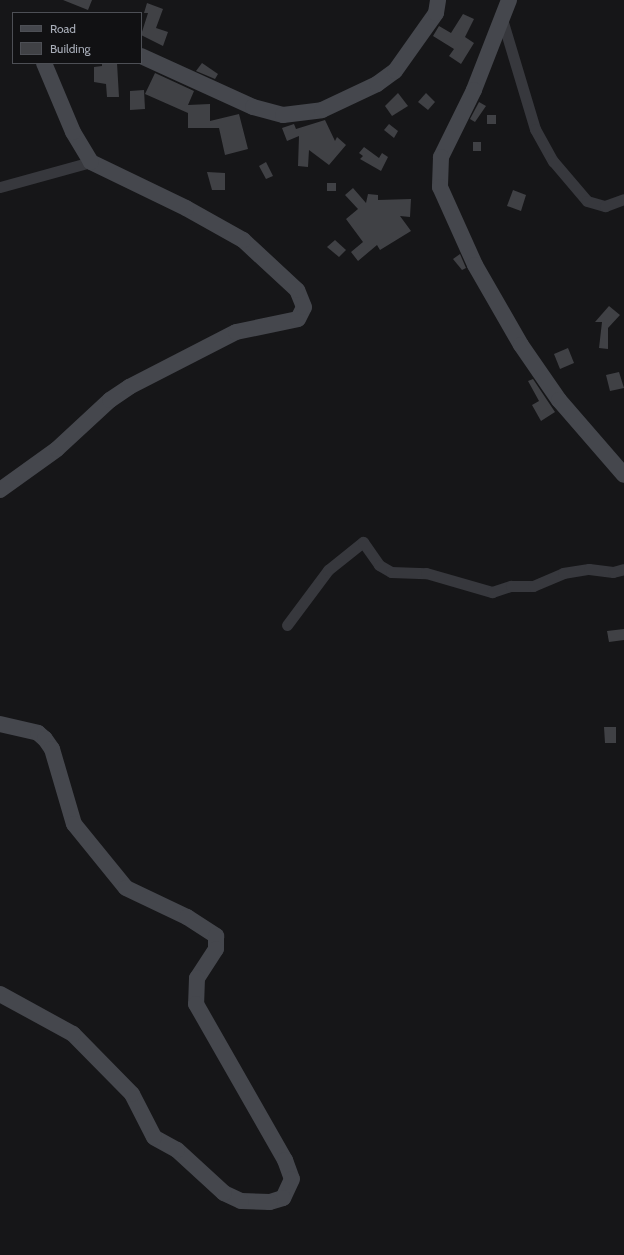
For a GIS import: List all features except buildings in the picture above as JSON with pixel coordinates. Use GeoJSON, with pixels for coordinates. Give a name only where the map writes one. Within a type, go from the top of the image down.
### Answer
{"type":"FeatureCollection","features":[{"type":"Feature","properties":{"kind":"street"},"geometry":{"type":"LineString","coordinates":[[142,56],[253,107],[283,114],[315,111],[392,74],[436,13],[438,0]]}},
{"type":"Feature","properties":{"kind":"street"},"geometry":{"type":"LineString","coordinates":[[509,0],[474,90],[441,157],[440,187],[475,265],[525,352],[558,400],[624,475]]}},
{"type":"Feature","properties":{"kind":"street"},"geometry":{"type":"LineString","coordinates":[[502,19],[535,129],[553,162],[588,201],[605,206],[624,199]]}},
{"type":"Feature","properties":{"kind":"street"},"geometry":{"type":"LineString","coordinates":[[0,490],[57,449],[110,400],[129,387],[236,332],[298,319],[304,308],[297,290],[243,240],[186,208],[91,162],[73,132],[44,64]]}},
{"type":"Feature","properties":{"kind":"street"},"geometry":{"type":"LineString","coordinates":[[0,187],[91,162]]}},
{"type":"Feature","properties":{"kind":"street"},"geometry":{"type":"LineString","coordinates":[[287,625],[328,570],[363,542],[379,565],[391,572],[426,572],[492,592],[511,586],[533,586],[563,573],[589,569],[624,570]]}},
{"type":"Feature","properties":{"kind":"street"},"geometry":{"type":"LineString","coordinates":[[0,724],[38,733],[45,739],[52,749],[74,824],[126,888],[187,917],[216,936],[216,949],[197,978],[196,1004],[285,1160],[292,1178],[283,1198],[270,1202],[241,1202],[224,1193],[177,1150],[154,1137],[132,1094],[72,1034],[0,994]]}}]}
